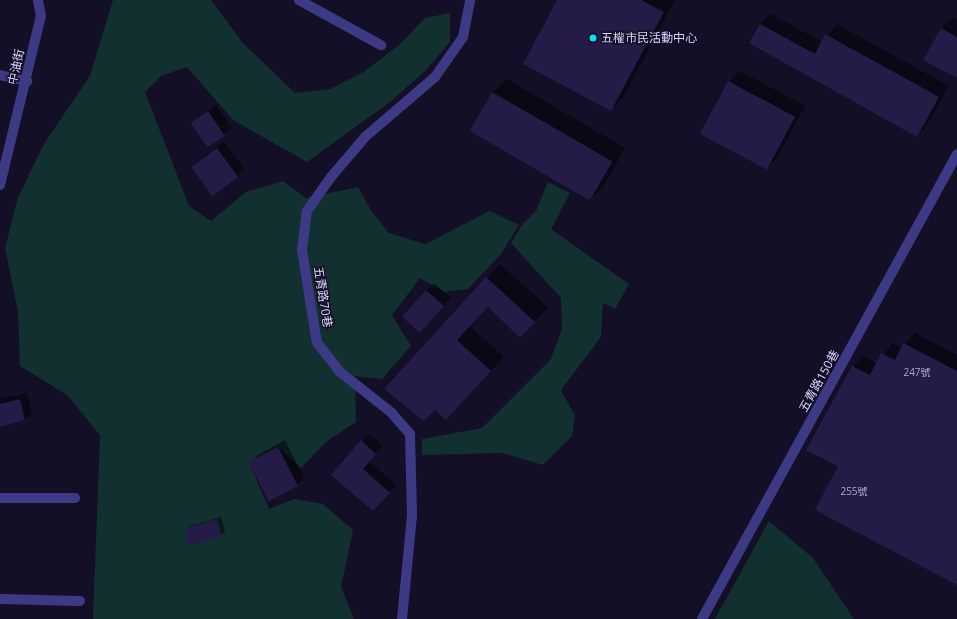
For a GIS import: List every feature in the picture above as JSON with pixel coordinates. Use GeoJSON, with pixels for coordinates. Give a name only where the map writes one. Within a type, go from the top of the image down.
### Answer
{"type":"FeatureCollection","features":[{"type":"Feature","properties":{"kind":"street","name":"中油街"},"geometry":{"type":"LineString","coordinates":[[0,182],[27,80],[41,16],[38,0]]}},
{"type":"Feature","properties":{"kind":"street"},"geometry":{"type":"LineString","coordinates":[[299,0],[381,45]]}},
{"type":"Feature","properties":{"kind":"street","name":"五青路70巷"},"geometry":{"type":"LineString","coordinates":[[402,619],[412,516],[410,434],[392,412],[340,372],[317,343],[302,250],[307,212],[331,177],[365,137],[435,76],[463,37],[470,0]]}},
{"type":"Feature","properties":{"kind":"street"},"geometry":{"type":"LineString","coordinates":[[0,76],[27,80]]}},
{"type":"Feature","properties":{"kind":"street","name":"五青路150巷"},"geometry":{"type":"LineString","coordinates":[[702,619],[957,154]]}},
{"type":"Feature","properties":{"kind":"street"},"geometry":{"type":"LineString","coordinates":[[0,498],[75,498]]}},
{"type":"Feature","properties":{"kind":"street"},"geometry":{"type":"LineString","coordinates":[[0,599],[80,602]]}},
{"type":"Feature","properties":{"kind":"green space"},"geometry":{"type":"Polygon","coordinates":[[[113,0],[211,0],[243,43],[295,93],[330,89],[365,71],[400,44],[425,18],[450,13],[450,42],[425,71],[390,102],[307,162],[233,120],[187,67],[161,76],[145,92],[189,206],[211,221],[246,192],[283,181],[306,198],[358,187],[372,212],[389,233],[425,244],[490,211],[519,225],[501,254],[468,289],[444,292],[420,278],[392,315],[411,346],[382,379],[355,376],[356,422],[327,441],[301,468],[278,447],[249,462],[269,509],[294,499],[323,504],[353,530],[341,587],[354,619],[93,619],[100,435],[67,395],[20,366],[18,312],[5,248],[18,197],[45,142],[90,76],[113,0]]]}},
{"type":"Feature","properties":{"kind":"green space"},"geometry":{"type":"Polygon","coordinates":[[[548,182],[570,193],[551,229],[629,284],[615,309],[603,303],[601,337],[561,390],[575,416],[572,436],[543,465],[502,453],[422,455],[422,439],[482,428],[551,359],[562,329],[561,298],[511,243],[522,225],[536,211],[548,182]]]}},
{"type":"Feature","properties":{"kind":"green space"},"geometry":{"type":"Polygon","coordinates":[[[769,521],[813,558],[854,619],[715,619],[769,521]]]}},
{"type":"Feature","properties":{"kind":"building","name":"五權市民活動中心"},"geometry":{"type":"Polygon","coordinates":[[[557,0],[641,0],[664,12],[611,111],[523,64],[557,0]]]}},
{"type":"Feature","properties":{"kind":"building"},"geometry":{"type":"Polygon","coordinates":[[[760,24],[815,54],[825,34],[939,97],[917,137],[749,43],[760,24]]]}},
{"type":"Feature","properties":{"kind":"building"},"geometry":{"type":"Polygon","coordinates":[[[941,28],[957,37],[957,78],[923,60],[941,28]]]}},
{"type":"Feature","properties":{"kind":"building"},"geometry":{"type":"Polygon","coordinates":[[[728,81],[795,117],[767,170],[700,134],[728,81]]]}},
{"type":"Feature","properties":{"kind":"building"},"geometry":{"type":"Polygon","coordinates":[[[492,92],[612,162],[590,200],[470,131],[492,92]]]}},
{"type":"Feature","properties":{"kind":"building"},"geometry":{"type":"Polygon","coordinates":[[[208,111],[225,136],[207,148],[191,123],[208,111]]]}},
{"type":"Feature","properties":{"kind":"building"},"geometry":{"type":"Polygon","coordinates":[[[217,148],[238,177],[212,196],[191,167],[217,148]]]}},
{"type":"Feature","properties":{"kind":"building"},"geometry":{"type":"Polygon","coordinates":[[[486,277],[535,322],[520,338],[488,307],[457,340],[491,371],[446,420],[435,410],[424,421],[384,389],[486,277]]]}},
{"type":"Feature","properties":{"kind":"building"},"geometry":{"type":"Polygon","coordinates":[[[426,290],[444,306],[420,333],[402,317],[426,290]]]}},
{"type":"Feature","properties":{"kind":"building"},"geometry":{"type":"Polygon","coordinates":[[[903,343],[957,371],[957,585],[815,510],[838,466],[806,450],[852,366],[870,375],[881,353],[895,360],[903,343]]]}},
{"type":"Feature","properties":{"kind":"building"},"geometry":{"type":"Polygon","coordinates":[[[20,399],[25,420],[0,427],[0,404],[20,399]]]}},
{"type":"Feature","properties":{"kind":"building"},"geometry":{"type":"Polygon","coordinates":[[[361,440],[376,454],[363,469],[390,493],[373,511],[331,475],[361,440]]]}},
{"type":"Feature","properties":{"kind":"building"},"geometry":{"type":"Polygon","coordinates":[[[278,447],[298,486],[269,501],[249,462],[278,447]]]}},
{"type":"Feature","properties":{"kind":"building"},"geometry":{"type":"Polygon","coordinates":[[[217,519],[222,536],[189,546],[184,528],[217,519]]]}},
{"type":"Feature","properties":{"kind":"place","name":"五權市民活動中心"},"geometry":{"type":"Point","coordinates":[593,38]}}]}
